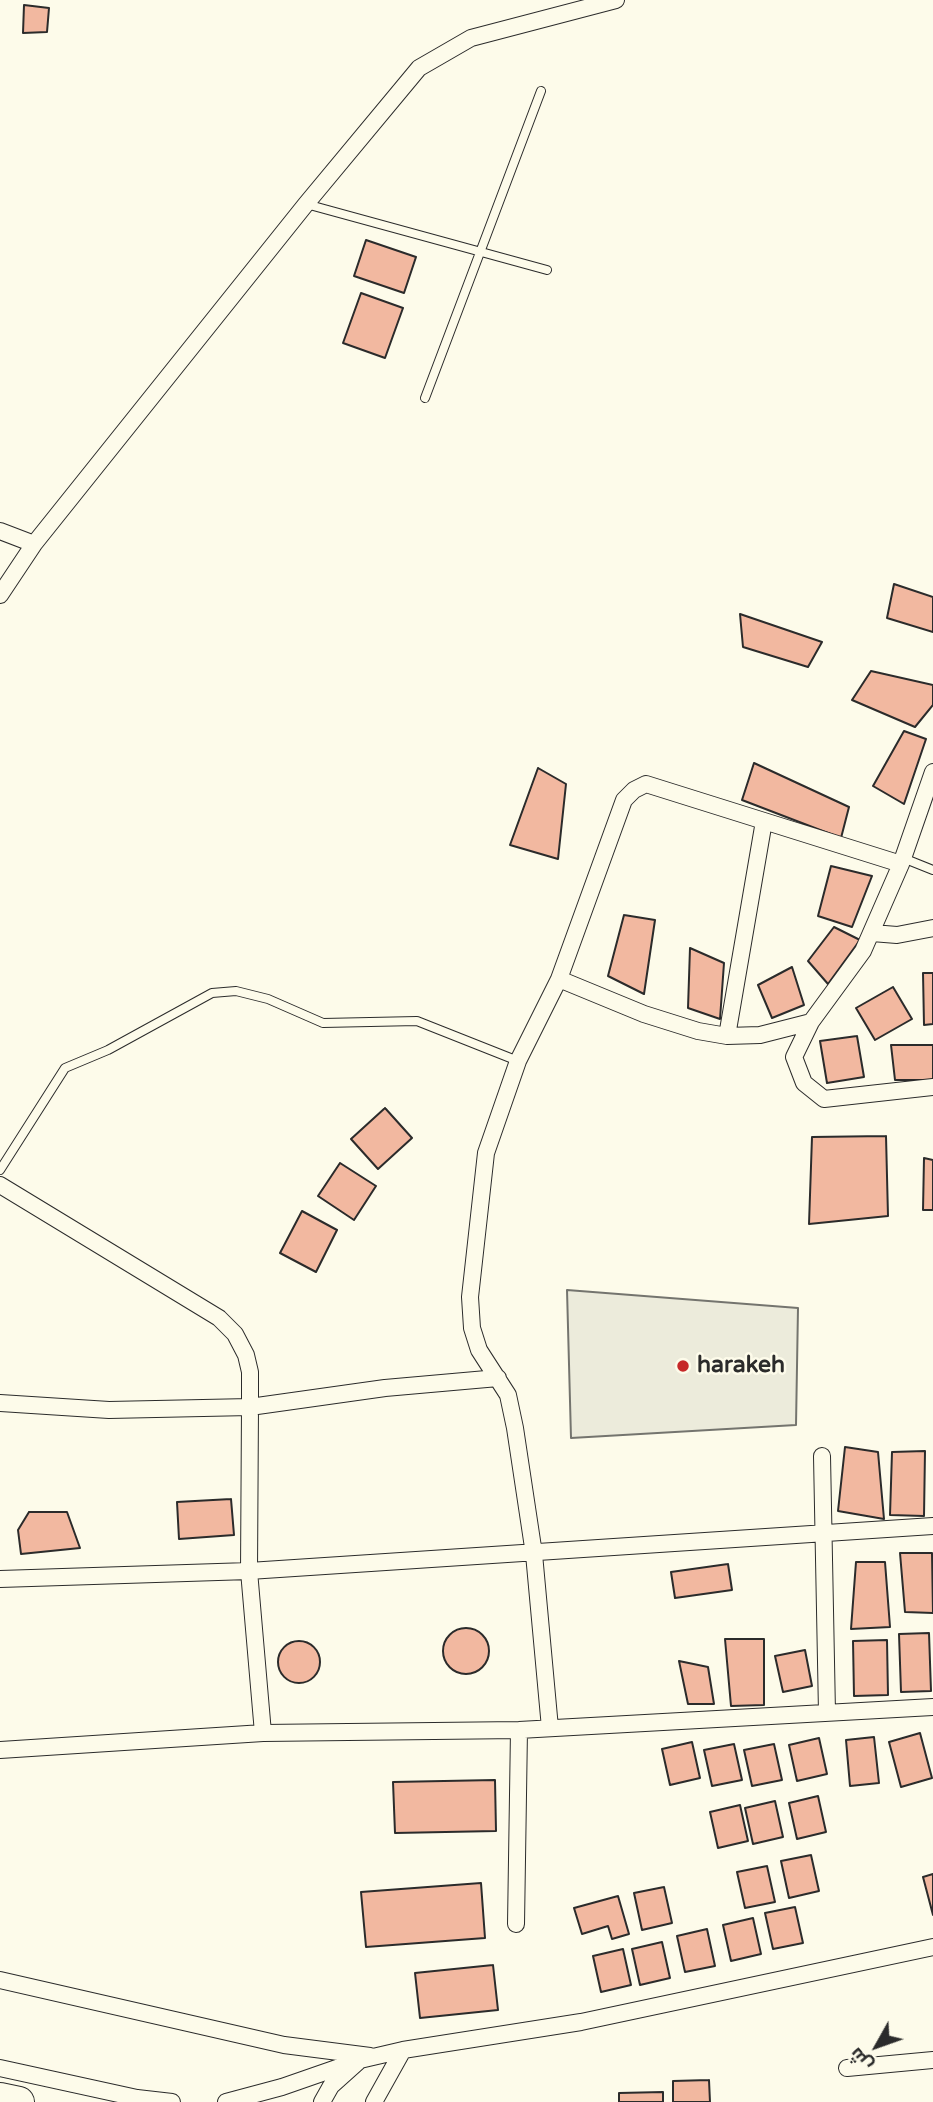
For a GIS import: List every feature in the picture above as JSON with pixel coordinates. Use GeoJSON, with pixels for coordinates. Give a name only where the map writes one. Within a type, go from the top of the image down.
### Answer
{"type":"FeatureCollection","features":[{"type":"Feature","properties":{"kind":"highway"},"geometry":{"type":"LineString","coordinates":[[0,2098],[19,2102]]}},
{"type":"Feature","properties":{"kind":"street"},"geometry":{"type":"LineString","coordinates":[[0,595],[34,544],[404,85],[438,55],[471,38],[615,0]]}},
{"type":"Feature","properties":{"kind":"street"},"geometry":{"type":"LineString","coordinates":[[0,531],[34,544]]}},
{"type":"Feature","properties":{"kind":"street"},"geometry":{"type":"LineString","coordinates":[[933,772],[902,861],[872,933],[845,979],[811,1023],[794,1057],[804,1083],[824,1099],[933,1087]]}},
{"type":"Feature","properties":{"kind":"street"},"geometry":{"type":"LineString","coordinates":[[550,1728],[534,1554],[515,1428],[508,1395],[479,1350],[472,1328],[470,1297],[486,1153],[518,1061],[559,979],[624,800],[634,790],[646,785],[902,861]]}},
{"type":"Feature","properties":{"kind":"street"},"geometry":{"type":"LineString","coordinates":[[727,1037],[764,821]]}},
{"type":"Feature","properties":{"kind":"street"},"geometry":{"type":"LineString","coordinates":[[872,933],[897,935],[933,928]]}},
{"type":"Feature","properties":{"kind":"street"},"geometry":{"type":"LineString","coordinates":[[559,979],[645,1014],[727,1037],[760,1035],[811,1023]]}},
{"type":"Feature","properties":{"kind":"street"},"geometry":{"type":"LineString","coordinates":[[0,1185],[202,1307],[228,1326],[246,1354],[250,1372],[249,1570],[263,1733]]}},
{"type":"Feature","properties":{"kind":"street"},"geometry":{"type":"LineString","coordinates":[[0,1403],[109,1410],[250,1407],[385,1388],[498,1378]]}},
{"type":"Feature","properties":{"kind":"street"},"geometry":{"type":"LineString","coordinates":[[822,1456],[827,1713]]}},
{"type":"Feature","properties":{"kind":"street"},"geometry":{"type":"LineString","coordinates":[[0,1579],[249,1570],[933,1527]]}},
{"type":"Feature","properties":{"kind":"street"},"geometry":{"type":"LineString","coordinates":[[0,1750],[263,1733],[519,1730],[933,1707]]}},
{"type":"Feature","properties":{"kind":"street"},"geometry":{"type":"LineString","coordinates":[[516,1924],[519,1730]]}},
{"type":"Feature","properties":{"kind":"street"},"geometry":{"type":"LineString","coordinates":[[226,2102],[282,2087],[366,2058],[581,2022],[933,1947]]}},
{"type":"Feature","properties":{"kind":"street"},"geometry":{"type":"LineString","coordinates":[[0,1980],[284,2045],[366,2058]]}},
{"type":"Feature","properties":{"kind":"street"},"geometry":{"type":"LineString","coordinates":[[374,2102],[403,2050]]}},
{"type":"Feature","properties":{"kind":"street"},"geometry":{"type":"LineString","coordinates":[[322,2102],[331,2086],[366,2058]]}},
{"type":"Feature","properties":{"kind":"street"},"geometry":{"type":"LineString","coordinates":[[846,2068],[933,2060]]}},
{"type":"Feature","properties":{"kind":"street"},"geometry":{"type":"LineString","coordinates":[[0,2068],[137,2098],[171,2102]]}},
{"type":"Feature","properties":{"kind":"lane"},"geometry":{"type":"LineString","coordinates":[[425,398],[541,91]]}},
{"type":"Feature","properties":{"kind":"lane"},"geometry":{"type":"LineString","coordinates":[[306,204],[547,271]]}},
{"type":"Feature","properties":{"kind":"lane"},"geometry":{"type":"LineString","coordinates":[[902,861],[933,870]]}},
{"type":"Feature","properties":{"kind":"lane"},"geometry":{"type":"LineString","coordinates":[[0,1170],[65,1069],[108,1050],[212,993],[236,991],[268,999],[323,1023],[417,1021],[518,1061]]}},
{"type":"Feature","properties":{"kind":"shaded area","name":"harakeh"},"geometry":{"type":"Polygon","coordinates":[[[567,1290],[798,1308],[796,1425],[571,1438],[567,1290]]]}},
{"type":"Feature","properties":{"kind":"building"},"geometry":{"type":"Polygon","coordinates":[[[24,5],[49,8],[47,32],[23,33],[24,5]]]}},
{"type":"Feature","properties":{"kind":"building"},"geometry":{"type":"Polygon","coordinates":[[[366,240],[416,257],[404,293],[354,276],[366,240]]]}},
{"type":"Feature","properties":{"kind":"building"},"geometry":{"type":"Polygon","coordinates":[[[361,293],[403,308],[385,358],[343,343],[361,293]]]}},
{"type":"Feature","properties":{"kind":"building"},"geometry":{"type":"Polygon","coordinates":[[[894,584],[933,597],[933,632],[887,618],[894,584]]]}},
{"type":"Feature","properties":{"kind":"building"},"geometry":{"type":"Polygon","coordinates":[[[740,614],[822,642],[808,667],[743,647],[740,614]]]}},
{"type":"Feature","properties":{"kind":"building"},"geometry":{"type":"Polygon","coordinates":[[[871,671],[933,685],[933,705],[915,727],[852,700],[871,671]]]}},
{"type":"Feature","properties":{"kind":"building"},"geometry":{"type":"Polygon","coordinates":[[[904,731],[926,739],[904,804],[873,786],[904,731]]]}},
{"type":"Feature","properties":{"kind":"building"},"geometry":{"type":"Polygon","coordinates":[[[754,763],[849,807],[841,838],[742,800],[754,763]]]}},
{"type":"Feature","properties":{"kind":"building"},"geometry":{"type":"Polygon","coordinates":[[[538,768],[566,784],[558,859],[510,845],[538,768]]]}},
{"type":"Feature","properties":{"kind":"building"},"geometry":{"type":"Polygon","coordinates":[[[831,866],[872,876],[852,927],[818,916],[831,866]]]}},
{"type":"Feature","properties":{"kind":"building"},"geometry":{"type":"Polygon","coordinates":[[[624,915],[655,920],[644,994],[608,976],[624,915]]]}},
{"type":"Feature","properties":{"kind":"building"},"geometry":{"type":"Polygon","coordinates":[[[834,927],[860,940],[828,984],[808,961],[834,927]]]}},
{"type":"Feature","properties":{"kind":"building"},"geometry":{"type":"Polygon","coordinates":[[[690,948],[724,963],[720,1019],[688,1008],[690,948]]]}},
{"type":"Feature","properties":{"kind":"building"},"geometry":{"type":"Polygon","coordinates":[[[792,967],[804,1005],[772,1018],[758,985],[792,967]]]}},
{"type":"Feature","properties":{"kind":"building"},"geometry":{"type":"Polygon","coordinates":[[[923,973],[933,973],[933,1024],[924,1025],[923,973]]]}},
{"type":"Feature","properties":{"kind":"building"},"geometry":{"type":"Polygon","coordinates":[[[893,987],[912,1019],[875,1040],[856,1008],[893,987]]]}},
{"type":"Feature","properties":{"kind":"building"},"geometry":{"type":"Polygon","coordinates":[[[857,1036],[864,1077],[827,1083],[820,1041],[857,1036]]]}},
{"type":"Feature","properties":{"kind":"building"},"geometry":{"type":"Polygon","coordinates":[[[891,1045],[933,1045],[933,1080],[895,1080],[891,1045]]]}},
{"type":"Feature","properties":{"kind":"building"},"geometry":{"type":"Polygon","coordinates":[[[385,1108],[412,1138],[378,1169],[351,1139],[385,1108]]]}},
{"type":"Feature","properties":{"kind":"building"},"geometry":{"type":"Polygon","coordinates":[[[886,1136],[888,1216],[809,1224],[812,1137],[886,1136]]]}},
{"type":"Feature","properties":{"kind":"building"},"geometry":{"type":"Polygon","coordinates":[[[924,1158],[933,1160],[933,1210],[923,1210],[924,1158]]]}},
{"type":"Feature","properties":{"kind":"building"},"geometry":{"type":"Polygon","coordinates":[[[340,1163],[376,1186],[354,1220],[318,1196],[340,1163]]]}},
{"type":"Feature","properties":{"kind":"building"},"geometry":{"type":"Polygon","coordinates":[[[302,1211],[337,1230],[316,1272],[280,1253],[302,1211]]]}},
{"type":"Feature","properties":{"kind":"building"},"geometry":{"type":"Polygon","coordinates":[[[845,1447],[878,1452],[884,1519],[838,1511],[845,1447]]]}},
{"type":"Feature","properties":{"kind":"building"},"geometry":{"type":"Polygon","coordinates":[[[925,1451],[924,1516],[890,1515],[892,1452],[925,1451]]]}},
{"type":"Feature","properties":{"kind":"building"},"geometry":{"type":"Polygon","coordinates":[[[231,1499],[234,1535],[179,1539],[177,1502],[231,1499]]]}},
{"type":"Feature","properties":{"kind":"building"},"geometry":{"type":"Polygon","coordinates":[[[29,1512],[67,1512],[80,1548],[21,1554],[18,1530],[29,1512]]]}},
{"type":"Feature","properties":{"kind":"building"},"geometry":{"type":"Polygon","coordinates":[[[900,1553],[932,1553],[933,1613],[905,1612],[900,1553]]]}},
{"type":"Feature","properties":{"kind":"building"},"geometry":{"type":"Polygon","coordinates":[[[856,1562],[885,1562],[890,1627],[851,1629],[856,1562]]]}},
{"type":"Feature","properties":{"kind":"building"},"geometry":{"type":"Polygon","coordinates":[[[728,1564],[732,1590],[675,1598],[671,1572],[728,1564]]]}},
{"type":"Feature","properties":{"kind":"building"},"geometry":{"type":"Polygon","coordinates":[[[466,1628],[482,1635],[489,1651],[482,1667],[466,1674],[450,1667],[443,1651],[450,1635],[466,1628]]]}},
{"type":"Feature","properties":{"kind":"building"},"geometry":{"type":"Polygon","coordinates":[[[929,1633],[931,1691],[901,1692],[899,1634],[929,1633]]]}},
{"type":"Feature","properties":{"kind":"building"},"geometry":{"type":"Polygon","coordinates":[[[725,1639],[764,1639],[764,1705],[731,1706],[725,1639]]]}},
{"type":"Feature","properties":{"kind":"building"},"geometry":{"type":"Polygon","coordinates":[[[887,1640],[888,1695],[854,1696],[853,1641],[887,1640]]]}},
{"type":"Feature","properties":{"kind":"building"},"geometry":{"type":"Polygon","coordinates":[[[299,1641],[314,1647],[320,1662],[314,1677],[299,1683],[284,1677],[278,1662],[284,1647],[299,1641]]]}},
{"type":"Feature","properties":{"kind":"building"},"geometry":{"type":"Polygon","coordinates":[[[805,1650],[812,1686],[783,1692],[775,1656],[805,1650]]]}},
{"type":"Feature","properties":{"kind":"building"},"geometry":{"type":"Polygon","coordinates":[[[679,1661],[708,1667],[714,1704],[688,1704],[679,1661]]]}},
{"type":"Feature","properties":{"kind":"building"},"geometry":{"type":"Polygon","coordinates":[[[920,1733],[932,1778],[901,1787],[889,1742],[920,1733]]]}},
{"type":"Feature","properties":{"kind":"building"},"geometry":{"type":"Polygon","coordinates":[[[874,1737],[879,1783],[850,1786],[846,1740],[874,1737]]]}},
{"type":"Feature","properties":{"kind":"building"},"geometry":{"type":"Polygon","coordinates":[[[819,1738],[827,1774],[797,1781],[789,1745],[819,1738]]]}},
{"type":"Feature","properties":{"kind":"building"},"geometry":{"type":"Polygon","coordinates":[[[692,1742],[700,1778],[670,1785],[662,1749],[692,1742]]]}},
{"type":"Feature","properties":{"kind":"building"},"geometry":{"type":"Polygon","coordinates":[[[734,1744],[742,1780],[712,1786],[704,1750],[734,1744]]]}},
{"type":"Feature","properties":{"kind":"building"},"geometry":{"type":"Polygon","coordinates":[[[774,1744],[782,1780],[752,1786],[744,1750],[774,1744]]]}},
{"type":"Feature","properties":{"kind":"building"},"geometry":{"type":"Polygon","coordinates":[[[495,1780],[496,1831],[395,1833],[393,1782],[495,1780]]]}},
{"type":"Feature","properties":{"kind":"building"},"geometry":{"type":"Polygon","coordinates":[[[818,1796],[826,1832],[797,1839],[789,1803],[818,1796]]]}},
{"type":"Feature","properties":{"kind":"building"},"geometry":{"type":"Polygon","coordinates":[[[775,1801],[783,1837],[753,1844],[745,1808],[775,1801]]]}},
{"type":"Feature","properties":{"kind":"building"},"geometry":{"type":"Polygon","coordinates":[[[740,1805],[748,1841],[718,1848],[710,1812],[740,1805]]]}},
{"type":"Feature","properties":{"kind":"building"},"geometry":{"type":"Polygon","coordinates":[[[811,1855],[819,1891],[789,1898],[781,1861],[811,1855]]]}},
{"type":"Feature","properties":{"kind":"building"},"geometry":{"type":"Polygon","coordinates":[[[767,1866],[775,1902],[745,1908],[737,1872],[767,1866]]]}},
{"type":"Feature","properties":{"kind":"building"},"geometry":{"type":"Polygon","coordinates":[[[933,1874],[933,1915],[923,1877],[933,1874]]]}},
{"type":"Feature","properties":{"kind":"building"},"geometry":{"type":"Polygon","coordinates":[[[481,1883],[485,1938],[366,1947],[361,1892],[481,1883]]]}},
{"type":"Feature","properties":{"kind":"building"},"geometry":{"type":"Polygon","coordinates":[[[664,1887],[672,1923],[642,1930],[634,1893],[664,1887]]]}},
{"type":"Feature","properties":{"kind":"building"},"geometry":{"type":"Polygon","coordinates":[[[618,1896],[629,1934],[612,1939],[608,1926],[582,1934],[574,1908],[618,1896]]]}},
{"type":"Feature","properties":{"kind":"building"},"geometry":{"type":"Polygon","coordinates":[[[795,1907],[803,1943],[773,1949],[765,1913],[795,1907]]]}},
{"type":"Feature","properties":{"kind":"building"},"geometry":{"type":"Polygon","coordinates":[[[753,1918],[761,1954],[731,1961],[723,1925],[753,1918]]]}},
{"type":"Feature","properties":{"kind":"building"},"geometry":{"type":"Polygon","coordinates":[[[707,1929],[715,1966],[685,1972],[677,1936],[707,1929]]]}},
{"type":"Feature","properties":{"kind":"building"},"geometry":{"type":"Polygon","coordinates":[[[662,1942],[670,1978],[640,1985],[632,1949],[662,1942]]]}},
{"type":"Feature","properties":{"kind":"building"},"geometry":{"type":"Polygon","coordinates":[[[623,1949],[631,1985],[601,1992],[593,1956],[623,1949]]]}},
{"type":"Feature","properties":{"kind":"building"},"geometry":{"type":"Polygon","coordinates":[[[493,1965],[498,2010],[420,2018],[415,1973],[493,1965]]]}},
{"type":"Feature","properties":{"kind":"building"},"geometry":{"type":"Polygon","coordinates":[[[709,2080],[710,2102],[673,2102],[673,2081],[709,2080]]]}},
{"type":"Feature","properties":{"kind":"building"},"geometry":{"type":"Polygon","coordinates":[[[663,2092],[663,2102],[619,2102],[619,2093],[663,2092]]]}},
{"type":"Feature","properties":{"kind":"place","name":"harakeh"},"geometry":{"type":"Point","coordinates":[683,1366]}}]}
